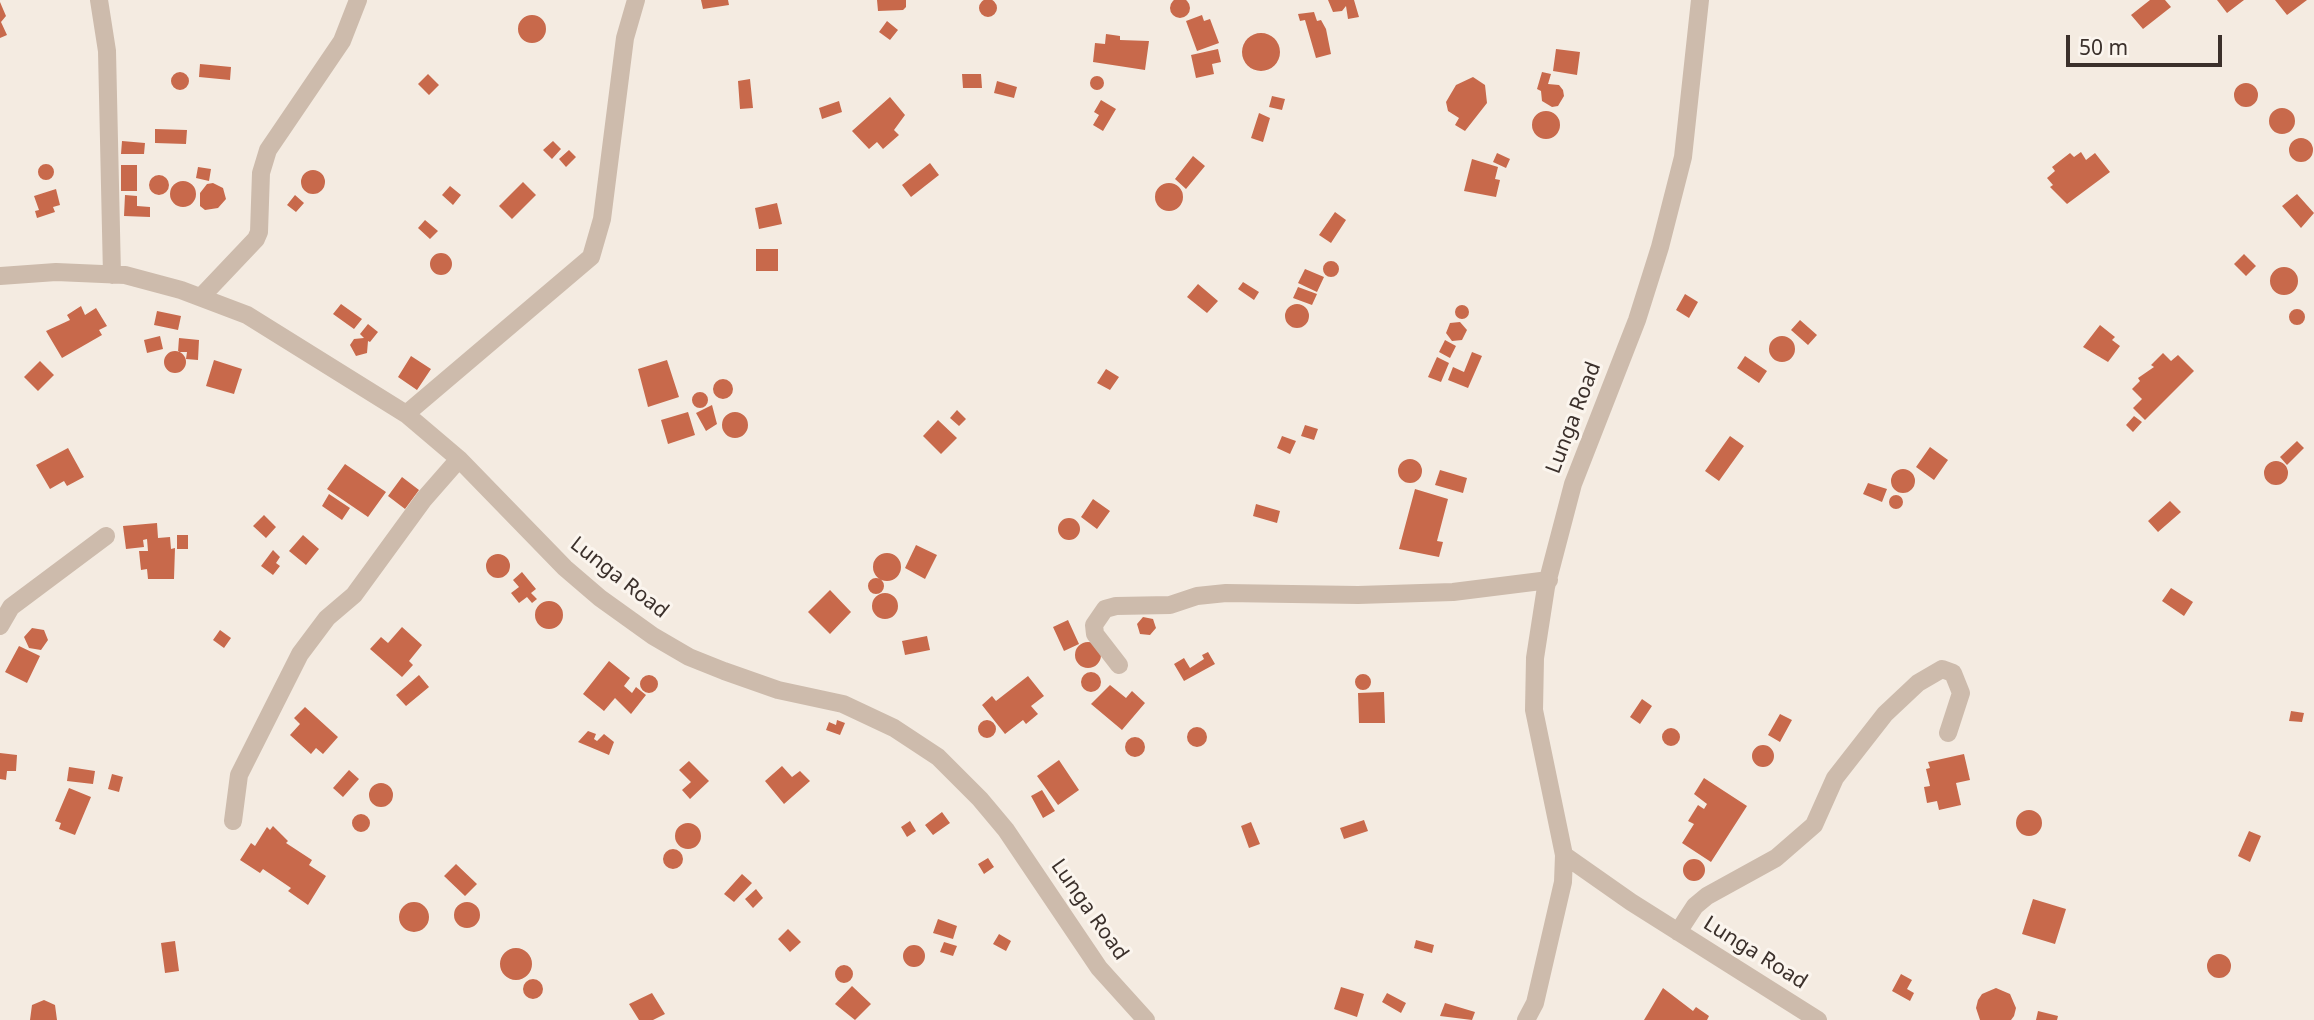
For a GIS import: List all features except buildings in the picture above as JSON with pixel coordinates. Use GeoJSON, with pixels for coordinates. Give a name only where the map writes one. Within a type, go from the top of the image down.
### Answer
{"type":"FeatureCollection","features":[{"type":"Feature","properties":{"kind":"street"},"geometry":{"type":"LineString","coordinates":[[99,0],[107,51],[112,275]]}},
{"type":"Feature","properties":{"kind":"street"},"geometry":{"type":"LineString","coordinates":[[201,297],[256,239],[259,232],[261,173],[268,150],[342,41],[358,0]]}},
{"type":"Feature","properties":{"kind":"street"},"geometry":{"type":"LineString","coordinates":[[406,414],[591,257],[602,219],[625,38],[636,0]]}},
{"type":"Feature","properties":{"kind":"street","name":"Lunga Road"},"geometry":{"type":"LineString","coordinates":[[1526,1020],[1535,1003],[1558,912],[1564,855],[1534,710],[1535,659],[1549,580],[1573,484],[1637,320],[1660,247],[1683,157],[1700,0]]}},
{"type":"Feature","properties":{"kind":"street","name":"Lunga Road"},"geometry":{"type":"LineString","coordinates":[[0,276],[56,272],[125,275],[201,297],[247,315],[406,414],[458,459],[565,568],[600,598],[653,636],[689,657],[724,671],[778,690],[843,704],[894,728],[938,757],[980,799],[1006,830],[1099,968],[1146,1020]]}},
{"type":"Feature","properties":{"kind":"street"},"geometry":{"type":"LineString","coordinates":[[233,821],[239,775],[300,654],[327,618],[354,595],[424,499],[458,459]]}},
{"type":"Feature","properties":{"kind":"street"},"geometry":{"type":"LineString","coordinates":[[0,626],[11,607],[106,536]]}},
{"type":"Feature","properties":{"kind":"street"},"geometry":{"type":"LineString","coordinates":[[1119,665],[1095,634],[1094,625],[1105,609],[1116,606],[1170,605],[1196,596],[1226,593],[1358,595],[1453,592],[1549,580]]}},
{"type":"Feature","properties":{"kind":"street"},"geometry":{"type":"LineString","coordinates":[[1678,932],[1696,906],[1707,896],[1736,877],[1776,858],[1815,825],[1835,778],[1885,714],[1918,683],[1942,669],[1953,673],[1961,693],[1948,733]]}},
{"type":"Feature","properties":{"kind":"street","name":"Lunga Road"},"geometry":{"type":"LineString","coordinates":[[1564,855],[1678,932],[1818,1020]]}}]}
